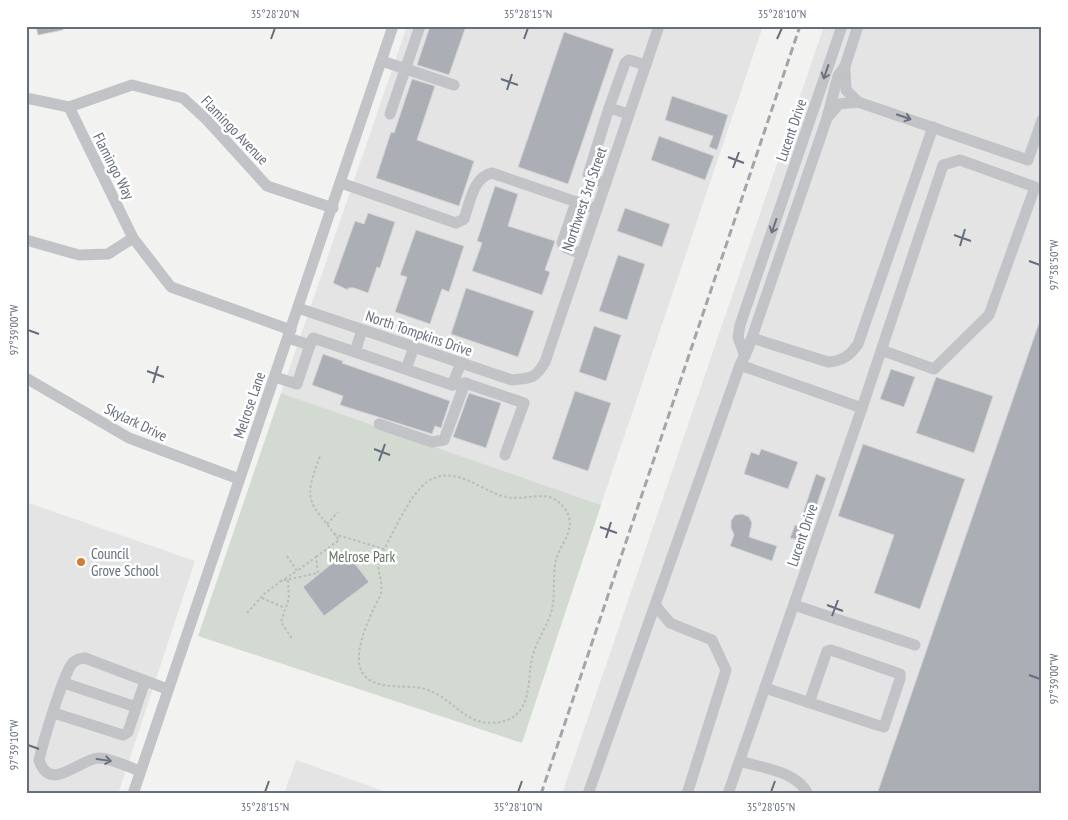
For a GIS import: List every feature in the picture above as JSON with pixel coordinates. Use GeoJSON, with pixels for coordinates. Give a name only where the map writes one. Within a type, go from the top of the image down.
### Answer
{"type":"FeatureCollection","features":[{"type":"Feature","properties":{"kind":"street","name":"Melrose Lane"},"geometry":{"type":"LineString","coordinates":[[132,794],[394,26]]}},
{"type":"Feature","properties":{"kind":"street"},"geometry":{"type":"LineString","coordinates":[[390,114],[420,26]]}},
{"type":"Feature","properties":{"kind":"street","name":"Northwest 3rd Street"},"geometry":{"type":"LineString","coordinates":[[532,378],[538,374],[545,362],[659,26]]}},
{"type":"Feature","properties":{"kind":"street","name":"Lucent Drive"},"geometry":{"type":"LineString","coordinates":[[742,361],[738,337],[740,326],[842,26]]}},
{"type":"Feature","properties":{"kind":"street"},"geometry":{"type":"LineString","coordinates":[[588,794],[742,361],[752,338],[826,118],[838,76],[845,66],[858,26]]}},
{"type":"Feature","properties":{"kind":"street"},"geometry":{"type":"LineString","coordinates":[[606,184],[592,180],[588,175],[609,108],[625,62],[629,60],[646,65]]}},
{"type":"Feature","properties":{"kind":"street"},"geometry":{"type":"LineString","coordinates":[[382,61],[454,85]]}},
{"type":"Feature","properties":{"kind":"street"},"geometry":{"type":"LineString","coordinates":[[845,66],[846,90],[858,102]]}},
{"type":"Feature","properties":{"kind":"street","name":"Flamingo Avenue"},"geometry":{"type":"LineString","coordinates":[[69,107],[132,86],[183,98],[207,120],[267,186],[333,208]]}},
{"type":"Feature","properties":{"kind":"street"},"geometry":{"type":"LineString","coordinates":[[26,98],[69,107]]}},
{"type":"Feature","properties":{"kind":"street"},"geometry":{"type":"LineString","coordinates":[[826,118],[839,104],[858,102],[1028,160],[1042,120]]}},
{"type":"Feature","properties":{"kind":"street","name":"Flamingo Way"},"geometry":{"type":"LineString","coordinates":[[69,107],[133,238]]}},
{"type":"Feature","properties":{"kind":"street"},"geometry":{"type":"LineString","coordinates":[[609,108],[629,114]]}},
{"type":"Feature","properties":{"kind":"street"},"geometry":{"type":"LineString","coordinates":[[752,338],[828,362],[838,361],[853,352],[858,344],[933,128]]}},
{"type":"Feature","properties":{"kind":"street","name":"Lucent Drive"},"geometry":{"type":"LineString","coordinates":[[728,794],[862,408],[943,165],[960,160],[1038,188]]}},
{"type":"Feature","properties":{"kind":"street"},"geometry":{"type":"LineString","coordinates":[[341,184],[456,223],[464,219],[478,180],[485,174],[492,173],[597,209]]}},
{"type":"Feature","properties":{"kind":"street"},"geometry":{"type":"LineString","coordinates":[[881,350],[934,369],[989,315],[1038,188]]}},
{"type":"Feature","properties":{"kind":"street"},"geometry":{"type":"LineString","coordinates":[[576,202],[564,246],[582,254]]}},
{"type":"Feature","properties":{"kind":"street"},"geometry":{"type":"LineString","coordinates":[[567,230],[588,236]]}},
{"type":"Feature","properties":{"kind":"street"},"geometry":{"type":"LineString","coordinates":[[26,240],[79,255],[108,254],[133,238],[171,287],[289,334],[310,345]]}},
{"type":"Feature","properties":{"kind":"street","name":"North Tompkins Drive"},"geometry":{"type":"LineString","coordinates":[[298,308],[512,380],[532,378]]}},
{"type":"Feature","properties":{"kind":"street"},"geometry":{"type":"LineString","coordinates":[[355,352],[362,330]]}},
{"type":"Feature","properties":{"kind":"street"},"geometry":{"type":"LineString","coordinates":[[275,377],[297,384],[313,338],[452,385],[464,383],[480,388],[524,403],[505,455]]}},
{"type":"Feature","properties":{"kind":"street"},"geometry":{"type":"LineString","coordinates":[[406,369],[414,347]]}},
{"type":"Feature","properties":{"kind":"street"},"geometry":{"type":"LineString","coordinates":[[742,361],[862,408]]}},
{"type":"Feature","properties":{"kind":"street"},"geometry":{"type":"LineString","coordinates":[[452,385],[460,363]]}},
{"type":"Feature","properties":{"kind":"street"},"geometry":{"type":"LineString","coordinates":[[480,388],[486,371]]}},
{"type":"Feature","properties":{"kind":"street","name":"Skylark Drive"},"geometry":{"type":"LineString","coordinates":[[26,378],[129,438],[239,480]]}},
{"type":"Feature","properties":{"kind":"street"},"geometry":{"type":"LineString","coordinates":[[506,397],[512,380]]}},
{"type":"Feature","properties":{"kind":"street"},"geometry":{"type":"LineString","coordinates":[[379,424],[432,442],[444,440],[464,383]]}},
{"type":"Feature","properties":{"kind":"street"},"geometry":{"type":"LineString","coordinates":[[794,604],[915,645]]}},
{"type":"Feature","properties":{"kind":"street"},"geometry":{"type":"LineString","coordinates":[[656,606],[670,623],[712,640],[726,670],[687,794]]}},
{"type":"Feature","properties":{"kind":"street"},"geometry":{"type":"LineString","coordinates":[[765,688],[884,727],[900,674],[831,650],[827,651],[809,702]]}},
{"type":"Feature","properties":{"kind":"street"},"geometry":{"type":"LineString","coordinates":[[140,771],[99,758],[58,775],[47,773],[42,768],[40,760],[64,683],[71,665],[76,659],[85,658],[167,688]]}},
{"type":"Feature","properties":{"kind":"street"},"geometry":{"type":"LineString","coordinates":[[54,713],[123,735],[128,732],[145,681]]}},
{"type":"Feature","properties":{"kind":"street"},"geometry":{"type":"LineString","coordinates":[[64,683],[136,707]]}},
{"type":"Feature","properties":{"kind":"street"},"geometry":{"type":"LineString","coordinates":[[740,760],[792,777],[805,786],[808,794]]}},
{"type":"Feature","properties":{"kind":"path"},"geometry":{"type":"LineString","coordinates":[[247,613],[264,594],[339,540],[312,505],[308,492],[320,456]]}},
{"type":"Feature","properties":{"kind":"path"},"geometry":{"type":"LineString","coordinates":[[438,477],[460,477],[491,492],[509,498],[548,497],[564,508],[568,513],[570,530],[555,564],[552,612],[532,659],[528,691],[517,715],[503,722],[482,722],[473,719],[453,703],[425,689],[379,683],[364,675],[359,660],[366,629],[381,593],[378,566],[384,549],[419,488],[438,477]]}},
{"type":"Feature","properties":{"kind":"path"},"geometry":{"type":"LineString","coordinates":[[326,524],[338,512]]}},
{"type":"Feature","properties":{"kind":"path"},"geometry":{"type":"LineString","coordinates":[[334,534],[384,549]]}},
{"type":"Feature","properties":{"kind":"path"},"geometry":{"type":"LineString","coordinates":[[287,556],[297,571]]}},
{"type":"Feature","properties":{"kind":"path"},"geometry":{"type":"LineString","coordinates":[[281,581],[318,573],[316,557]]}},
{"type":"Feature","properties":{"kind":"path"},"geometry":{"type":"LineString","coordinates":[[288,580],[289,598],[281,622],[293,640]]}},
{"type":"Feature","properties":{"kind":"path"},"geometry":{"type":"LineString","coordinates":[[262,598],[286,608]]}},
{"type":"Feature","properties":{"kind":"shaded area"},"geometry":{"type":"Polygon","coordinates":[[[407,26],[763,26],[601,505],[281,393],[407,26]]]}},
{"type":"Feature","properties":{"kind":"shaded area"},"geometry":{"type":"Polygon","coordinates":[[[824,26],[1042,26],[1042,794],[562,794],[824,26]]]}},
{"type":"Feature","properties":{"kind":"shaded area"},"geometry":{"type":"Polygon","coordinates":[[[26,502],[195,561],[118,794],[26,794],[26,502]]]}},
{"type":"Feature","properties":{"kind":"shaded area"},"geometry":{"type":"Polygon","coordinates":[[[296,760],[392,794],[284,794],[296,760]]]}},
{"type":"Feature","properties":{"kind":"green space","name":"Melrose Park"},"geometry":{"type":"Polygon","coordinates":[[[281,393],[601,505],[522,743],[198,636],[281,393]]]}},
{"type":"Feature","properties":{"kind":"building"},"geometry":{"type":"Polygon","coordinates":[[[36,26],[63,26],[63,30],[38,35],[36,26]]]}},
{"type":"Feature","properties":{"kind":"building"},"geometry":{"type":"Polygon","coordinates":[[[430,26],[466,26],[449,75],[417,65],[430,26]]]}},
{"type":"Feature","properties":{"kind":"building"},"geometry":{"type":"Polygon","coordinates":[[[564,32],[614,49],[568,184],[518,167],[564,32]]]}},
{"type":"Feature","properties":{"kind":"building"},"geometry":{"type":"Polygon","coordinates":[[[412,79],[435,86],[417,140],[474,161],[459,206],[376,178],[391,132],[394,133],[412,79]]]}},
{"type":"Feature","properties":{"kind":"building"},"geometry":{"type":"Polygon","coordinates":[[[672,96],[728,115],[717,150],[709,147],[713,136],[665,120],[672,96]]]}},
{"type":"Feature","properties":{"kind":"building"},"geometry":{"type":"Polygon","coordinates":[[[659,136],[714,156],[705,180],[651,160],[659,136]]]}},
{"type":"Feature","properties":{"kind":"building"},"geometry":{"type":"Polygon","coordinates":[[[495,186],[518,194],[508,226],[555,241],[545,270],[550,272],[542,295],[472,271],[482,243],[477,241],[495,186]]]}},
{"type":"Feature","properties":{"kind":"building"},"geometry":{"type":"Polygon","coordinates":[[[625,208],[670,224],[662,247],[617,231],[625,208]]]}},
{"type":"Feature","properties":{"kind":"building"},"geometry":{"type":"Polygon","coordinates":[[[368,213],[395,222],[380,268],[377,267],[368,293],[354,288],[348,288],[348,290],[333,283],[355,221],[364,224],[368,213]]]}},
{"type":"Feature","properties":{"kind":"building"},"geometry":{"type":"Polygon","coordinates":[[[416,230],[464,246],[449,292],[442,289],[430,324],[395,312],[407,277],[400,275],[416,230]]]}},
{"type":"Feature","properties":{"kind":"building"},"geometry":{"type":"Polygon","coordinates":[[[618,255],[645,264],[627,320],[599,311],[618,255]]]}},
{"type":"Feature","properties":{"kind":"building"},"geometry":{"type":"Polygon","coordinates":[[[466,288],[534,311],[518,357],[451,334],[466,288]]]}},
{"type":"Feature","properties":{"kind":"building"},"geometry":{"type":"Polygon","coordinates":[[[1040,320],[1042,794],[877,794],[1040,320]]]}},
{"type":"Feature","properties":{"kind":"building"},"geometry":{"type":"Polygon","coordinates":[[[594,326],[621,335],[606,381],[579,372],[594,326]]]}},
{"type":"Feature","properties":{"kind":"building"},"geometry":{"type":"Polygon","coordinates":[[[323,354],[343,361],[342,363],[450,401],[441,428],[435,426],[432,434],[340,405],[343,396],[312,385],[323,354]]]}},
{"type":"Feature","properties":{"kind":"building"},"geometry":{"type":"Polygon","coordinates":[[[891,369],[915,377],[904,407],[880,399],[891,369]]]}},
{"type":"Feature","properties":{"kind":"building"},"geometry":{"type":"Polygon","coordinates":[[[936,377],[993,396],[974,453],[916,433],[936,377]]]}},
{"type":"Feature","properties":{"kind":"building"},"geometry":{"type":"Polygon","coordinates":[[[575,391],[611,403],[588,471],[552,459],[575,391]]]}},
{"type":"Feature","properties":{"kind":"building"},"geometry":{"type":"Polygon","coordinates":[[[469,393],[501,403],[486,448],[453,437],[469,393]]]}},
{"type":"Feature","properties":{"kind":"building"},"geometry":{"type":"Polygon","coordinates":[[[863,444],[965,479],[920,609],[874,593],[894,535],[838,516],[863,444]]]}},
{"type":"Feature","properties":{"kind":"building"},"geometry":{"type":"Polygon","coordinates":[[[761,449],[798,462],[788,489],[744,474],[751,452],[759,455],[761,449]]]}},
{"type":"Feature","properties":{"kind":"building"},"geometry":{"type":"Polygon","coordinates":[[[816,474],[826,478],[813,516],[803,513],[816,474]]]}},
{"type":"Feature","properties":{"kind":"building"},"geometry":{"type":"Polygon","coordinates":[[[742,514],[749,517],[752,523],[749,537],[777,546],[772,561],[730,546],[734,535],[731,521],[735,515],[742,514]]]}},
{"type":"Feature","properties":{"kind":"building"},"geometry":{"type":"Polygon","coordinates":[[[795,525],[803,528],[798,540],[790,538],[795,525]]]}},
{"type":"Feature","properties":{"kind":"building"},"geometry":{"type":"Polygon","coordinates":[[[346,552],[369,582],[324,616],[303,587],[346,552]]]}},
{"type":"Feature","properties":{"kind":"railway"},"geometry":{"type":"LineString","coordinates":[[541,794],[800,26]]}},
{"type":"Feature","properties":{"kind":"place","name":"Council Grove School"},"geometry":{"type":"Point","coordinates":[81,562]}}]}
